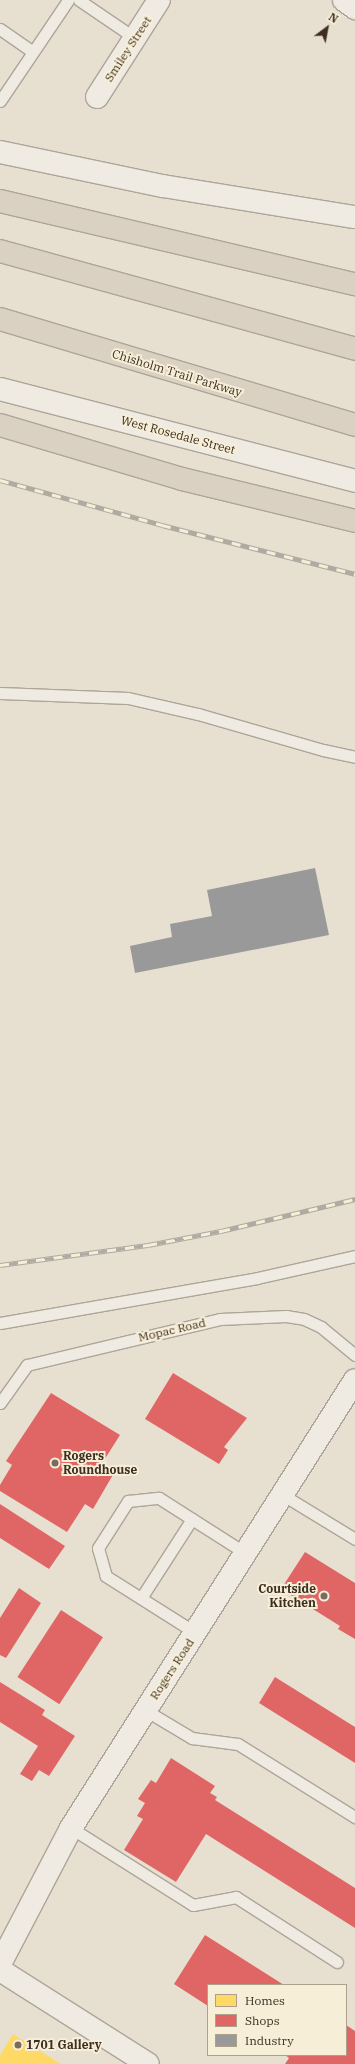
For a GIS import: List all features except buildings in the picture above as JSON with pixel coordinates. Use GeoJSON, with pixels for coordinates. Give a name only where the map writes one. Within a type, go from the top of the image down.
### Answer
{"type":"FeatureCollection","features":[{"type":"Feature","properties":{"kind":"highway"},"geometry":{"type":"LineString","coordinates":[[0,201],[355,284]]}},
{"type":"Feature","properties":{"kind":"highway"},"geometry":{"type":"LineString","coordinates":[[0,251],[355,349]]}},
{"type":"Feature","properties":{"kind":"highway","name":"Chisholm Trail Parkway"},"geometry":{"type":"LineString","coordinates":[[0,318],[355,425]]}},
{"type":"Feature","properties":{"kind":"highway"},"geometry":{"type":"LineString","coordinates":[[0,425],[182,479],[355,522]]}},
{"type":"Feature","properties":{"kind":"street","name":"Smiley Street"},"geometry":{"type":"LineString","coordinates":[[97,97],[159,0]]}},
{"type":"Feature","properties":{"kind":"street"},"geometry":{"type":"LineString","coordinates":[[344,0],[355,8]]}},
{"type":"Feature","properties":{"kind":"street"},"geometry":{"type":"LineString","coordinates":[[0,152],[162,186],[355,217]]}},
{"type":"Feature","properties":{"kind":"street","name":"West Rosedale Street"},"geometry":{"type":"LineString","coordinates":[[0,389],[355,481]]}},
{"type":"Feature","properties":{"kind":"street","name":"Rogers Road"},"geometry":{"type":"LineString","coordinates":[[0,1964],[71,1828],[145,1710],[247,1554],[355,1380]]}},
{"type":"Feature","properties":{"kind":"street"},"geometry":{"type":"LineString","coordinates":[[0,1970],[148,2064]]}},
{"type":"Feature","properties":{"kind":"lane"},"geometry":{"type":"LineString","coordinates":[[0,100],[68,0]]}},
{"type":"Feature","properties":{"kind":"lane"},"geometry":{"type":"LineString","coordinates":[[79,0],[135,38]]}},
{"type":"Feature","properties":{"kind":"lane"},"geometry":{"type":"LineString","coordinates":[[0,29],[32,51]]}},
{"type":"Feature","properties":{"kind":"lane"},"geometry":{"type":"LineString","coordinates":[[0,693],[128,698],[198,714],[323,750],[355,756]]}},
{"type":"Feature","properties":{"kind":"lane"},"geometry":{"type":"LineString","coordinates":[[0,1323],[257,1278],[355,1256]]}},
{"type":"Feature","properties":{"kind":"lane","name":"Mopac Road"},"geometry":{"type":"LineString","coordinates":[[0,1403],[28,1365],[220,1319],[279,1316],[304,1319],[327,1331],[355,1355]]}},
{"type":"Feature","properties":{"kind":"lane"},"geometry":{"type":"LineString","coordinates":[[284,1495],[355,1539]]}},
{"type":"Feature","properties":{"kind":"lane"},"geometry":{"type":"LineString","coordinates":[[196,1633],[106,1576],[98,1548],[128,1501],[159,1498],[247,1554]]}},
{"type":"Feature","properties":{"kind":"lane"},"geometry":{"type":"LineString","coordinates":[[141,1598],[192,1519]]}},
{"type":"Feature","properties":{"kind":"lane"},"geometry":{"type":"LineString","coordinates":[[145,1710],[192,1738],[238,1744],[355,1817]]}},
{"type":"Feature","properties":{"kind":"lane"},"geometry":{"type":"LineString","coordinates":[[71,1828],[193,1905],[236,1897],[337,1962]]}},
{"type":"Feature","properties":{"kind":"railway"},"geometry":{"type":"LineString","coordinates":[[0,480],[162,525],[355,574]]}},
{"type":"Feature","properties":{"kind":"railway"},"geometry":{"type":"LineString","coordinates":[[0,1265],[148,1245],[221,1231],[355,1199]]}},
{"type":"Feature","properties":{"kind":"place","name":"Rogers Roundhouse"},"geometry":{"type":"Point","coordinates":[55,1463]}},
{"type":"Feature","properties":{"kind":"place","name":"Courtside Kitchen"},"geometry":{"type":"Point","coordinates":[324,1596]}},
{"type":"Feature","properties":{"kind":"place","name":"1701 Gallery"},"geometry":{"type":"Point","coordinates":[18,2045]}}]}
